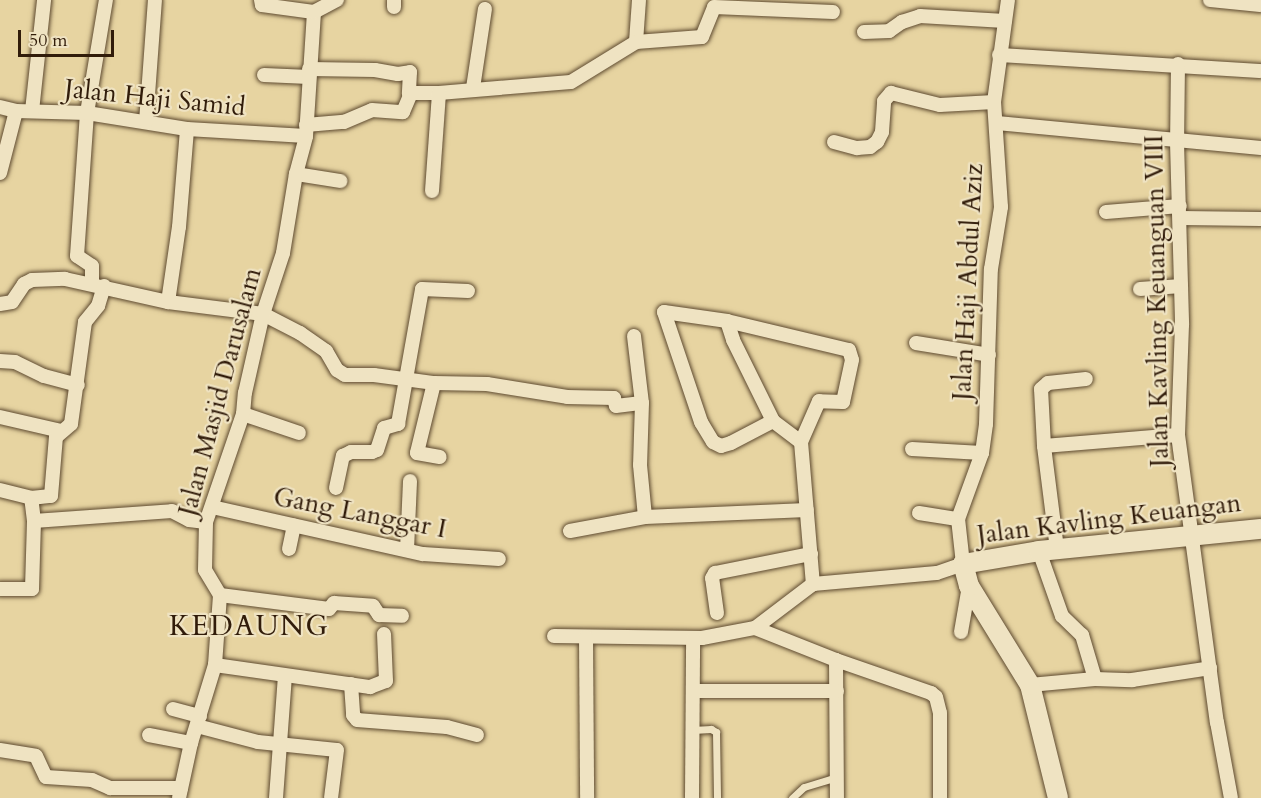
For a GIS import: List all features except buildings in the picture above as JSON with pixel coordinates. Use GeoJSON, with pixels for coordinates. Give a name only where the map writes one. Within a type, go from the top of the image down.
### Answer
{"type":"FeatureCollection","features":[{"type":"Feature","properties":{"kind":"street"},"geometry":{"type":"LineString","coordinates":[[32,111],[44,0]]}},
{"type":"Feature","properties":{"kind":"street"},"geometry":{"type":"LineString","coordinates":[[0,490],[31,498],[51,496],[56,437],[70,424],[78,385],[85,322],[98,306],[98,285],[92,266],[77,256],[87,113],[106,0]]}},
{"type":"Feature","properties":{"kind":"street"},"geometry":{"type":"LineString","coordinates":[[146,122],[154,0]]}},
{"type":"Feature","properties":{"kind":"street"},"geometry":{"type":"LineString","coordinates":[[261,0],[262,5],[319,6],[337,0]]}},
{"type":"Feature","properties":{"kind":"street"},"geometry":{"type":"LineString","coordinates":[[636,42],[639,0]]}},
{"type":"Feature","properties":{"kind":"street","name":"Jalan Haji Abdul Aziz"},"geometry":{"type":"LineString","coordinates":[[963,564],[958,519],[982,453],[989,355],[991,269],[1001,207],[994,102],[1008,0]]}},
{"type":"Feature","properties":{"kind":"street"},"geometry":{"type":"LineString","coordinates":[[1210,0],[1261,5]]}},
{"type":"Feature","properties":{"kind":"street","name":"Jalan Masjid Darusalam"},"geometry":{"type":"LineString","coordinates":[[220,595],[205,570],[206,522],[243,414],[244,393],[263,314],[283,253],[296,174],[306,131],[309,73],[319,6]]}},
{"type":"Feature","properties":{"kind":"street"},"geometry":{"type":"LineString","coordinates":[[264,75],[375,70],[398,74],[410,72],[409,94],[571,82],[636,42],[702,37],[714,7],[833,12]]}},
{"type":"Feature","properties":{"kind":"street"},"geometry":{"type":"LineString","coordinates":[[473,88],[485,9]]}},
{"type":"Feature","properties":{"kind":"street"},"geometry":{"type":"LineString","coordinates":[[864,32],[889,31],[902,22],[920,16],[1005,21]]}},
{"type":"Feature","properties":{"kind":"street"},"geometry":{"type":"LineString","coordinates":[[999,55],[1178,64],[1261,71]]}},
{"type":"Feature","properties":{"kind":"street","name":"Jalan Kavling Keuanguan VIII"},"geometry":{"type":"LineString","coordinates":[[1178,64],[1177,142],[1181,286],[1178,435],[1210,669],[1231,798]]}},
{"type":"Feature","properties":{"kind":"street"},"geometry":{"type":"LineString","coordinates":[[432,191],[439,93]]}},
{"type":"Feature","properties":{"kind":"street"},"geometry":{"type":"LineString","coordinates":[[834,142],[857,148],[870,147],[882,132],[884,101],[891,93],[940,105],[994,102]]}},
{"type":"Feature","properties":{"kind":"street","name":"Jalan Haji Samid"},"geometry":{"type":"LineString","coordinates":[[0,107],[16,111],[87,113],[187,129],[306,131],[345,122],[372,110],[403,112],[409,94]]}},
{"type":"Feature","properties":{"kind":"street"},"geometry":{"type":"LineString","coordinates":[[0,172],[16,111]]}},
{"type":"Feature","properties":{"kind":"street"},"geometry":{"type":"LineString","coordinates":[[997,123],[1177,142],[1261,148]]}},
{"type":"Feature","properties":{"kind":"street"},"geometry":{"type":"LineString","coordinates":[[168,302],[179,227],[187,129]]}},
{"type":"Feature","properties":{"kind":"street"},"geometry":{"type":"LineString","coordinates":[[296,174],[340,181]]}},
{"type":"Feature","properties":{"kind":"street"},"geometry":{"type":"LineString","coordinates":[[1106,212],[1180,212],[1261,219]]}},
{"type":"Feature","properties":{"kind":"street"},"geometry":{"type":"LineString","coordinates":[[0,304],[12,302],[24,284],[32,280],[65,279],[168,302],[263,314],[300,333],[326,351],[337,370],[345,375],[374,375],[434,383],[487,384],[567,397],[614,398],[616,406],[642,403]]}},
{"type":"Feature","properties":{"kind":"street"},"geometry":{"type":"LineString","coordinates":[[1140,289],[1181,286]]}},
{"type":"Feature","properties":{"kind":"street"},"geometry":{"type":"LineString","coordinates":[[336,488],[343,456],[351,452],[376,450],[384,428],[398,424],[422,289],[468,291]]}},
{"type":"Feature","properties":{"kind":"street"},"geometry":{"type":"LineString","coordinates":[[773,422],[731,443],[721,446],[713,442],[701,423],[664,312],[727,321],[849,350],[852,360],[843,402],[819,401],[801,442],[813,584]]}},
{"type":"Feature","properties":{"kind":"street"},"geometry":{"type":"LineString","coordinates":[[727,321],[733,340],[773,422],[801,442]]}},
{"type":"Feature","properties":{"kind":"street"},"geometry":{"type":"LineString","coordinates":[[634,336],[642,403],[640,465],[645,517]]}},
{"type":"Feature","properties":{"kind":"street"},"geometry":{"type":"LineString","coordinates":[[916,343],[989,355]]}},
{"type":"Feature","properties":{"kind":"street"},"geometry":{"type":"LineString","coordinates":[[0,361],[15,362],[44,376],[78,385]]}},
{"type":"Feature","properties":{"kind":"street"},"geometry":{"type":"LineString","coordinates":[[1086,379],[1048,383],[1042,387],[1048,550],[1062,616],[1082,635],[1095,679]]}},
{"type":"Feature","properties":{"kind":"street"},"geometry":{"type":"LineString","coordinates":[[434,383],[417,453],[440,457]]}},
{"type":"Feature","properties":{"kind":"street"},"geometry":{"type":"LineString","coordinates":[[243,414],[299,433]]}},
{"type":"Feature","properties":{"kind":"street"},"geometry":{"type":"LineString","coordinates":[[0,417],[61,431]]}},
{"type":"Feature","properties":{"kind":"street"},"geometry":{"type":"LineString","coordinates":[[1044,446],[1178,435]]}},
{"type":"Feature","properties":{"kind":"street"},"geometry":{"type":"LineString","coordinates":[[912,449],[982,453]]}},
{"type":"Feature","properties":{"kind":"street"},"geometry":{"type":"LineString","coordinates":[[407,550],[410,481]]}},
{"type":"Feature","properties":{"kind":"street"},"geometry":{"type":"LineString","coordinates":[[0,589],[32,589],[34,520],[31,498]]}},
{"type":"Feature","properties":{"kind":"street","name":"Gang Langgar I"},"geometry":{"type":"LineString","coordinates":[[212,507],[407,550],[499,559]]}},
{"type":"Feature","properties":{"kind":"street"},"geometry":{"type":"LineString","coordinates":[[570,531],[645,517],[807,510]]}},
{"type":"Feature","properties":{"kind":"street"},"geometry":{"type":"LineString","coordinates":[[34,520],[172,511],[189,520],[206,522]]}},
{"type":"Feature","properties":{"kind":"street"},"geometry":{"type":"LineString","coordinates":[[919,513],[958,519]]}},
{"type":"Feature","properties":{"kind":"street"},"geometry":{"type":"LineString","coordinates":[[289,549],[294,526]]}},
{"type":"Feature","properties":{"kind":"street","name":"Jalan Kavling Keuangan"},"geometry":{"type":"LineString","coordinates":[[963,564],[1048,550],[1261,529]]}},
{"type":"Feature","properties":{"kind":"street"},"geometry":{"type":"LineString","coordinates":[[717,613],[712,578],[715,573],[811,554]]}},
{"type":"Feature","properties":{"kind":"street"},"geometry":{"type":"LineString","coordinates":[[554,636],[693,638],[755,628],[813,584],[937,573],[963,564],[969,586],[1030,685],[1058,798]]}},
{"type":"Feature","properties":{"kind":"street"},"geometry":{"type":"LineString","coordinates":[[961,632],[969,586]]}},
{"type":"Feature","properties":{"kind":"street"},"geometry":{"type":"LineString","coordinates":[[0,750],[36,756],[46,777],[92,780],[110,788],[180,793],[191,743],[215,665],[220,595],[329,609],[334,603],[373,606],[379,615],[402,616]]}},
{"type":"Feature","properties":{"kind":"street"},"geometry":{"type":"LineString","coordinates":[[755,628],[836,660],[931,693],[936,697],[940,713],[940,798]]}},
{"type":"Feature","properties":{"kind":"street"},"geometry":{"type":"LineString","coordinates":[[215,665],[370,687],[386,681],[384,634]]}},
{"type":"Feature","properties":{"kind":"street"},"geometry":{"type":"LineString","coordinates":[[586,637],[587,798]]}},
{"type":"Feature","properties":{"kind":"street"},"geometry":{"type":"LineString","coordinates":[[692,798],[693,638]]}},
{"type":"Feature","properties":{"kind":"street"},"geometry":{"type":"LineString","coordinates":[[836,660],[837,798]]}},
{"type":"Feature","properties":{"kind":"street"},"geometry":{"type":"LineString","coordinates":[[1030,685],[1095,679],[1132,680],[1210,669]]}},
{"type":"Feature","properties":{"kind":"street"},"geometry":{"type":"LineString","coordinates":[[276,798],[285,676]]}},
{"type":"Feature","properties":{"kind":"street"},"geometry":{"type":"LineString","coordinates":[[351,684],[354,719],[447,727],[477,735]]}},
{"type":"Feature","properties":{"kind":"street"},"geometry":{"type":"LineString","coordinates":[[693,691],[837,691]]}},
{"type":"Feature","properties":{"kind":"street"},"geometry":{"type":"LineString","coordinates":[[173,709],[241,739],[337,750],[331,798]]}},
{"type":"Feature","properties":{"kind":"street"},"geometry":{"type":"LineString","coordinates":[[148,735],[191,743]]}},
{"type":"Feature","properties":{"kind":"lane"},"geometry":{"type":"LineString","coordinates":[[692,730],[711,729],[716,732],[717,798]]}},
{"type":"Feature","properties":{"kind":"lane"},"geometry":{"type":"LineString","coordinates":[[792,798],[804,787],[837,777]]}},
{"type":"Feature","properties":{"kind":"district","name":"KEDAUNG"},"geometry":{"type":"Point","coordinates":[249,626]}}]}
